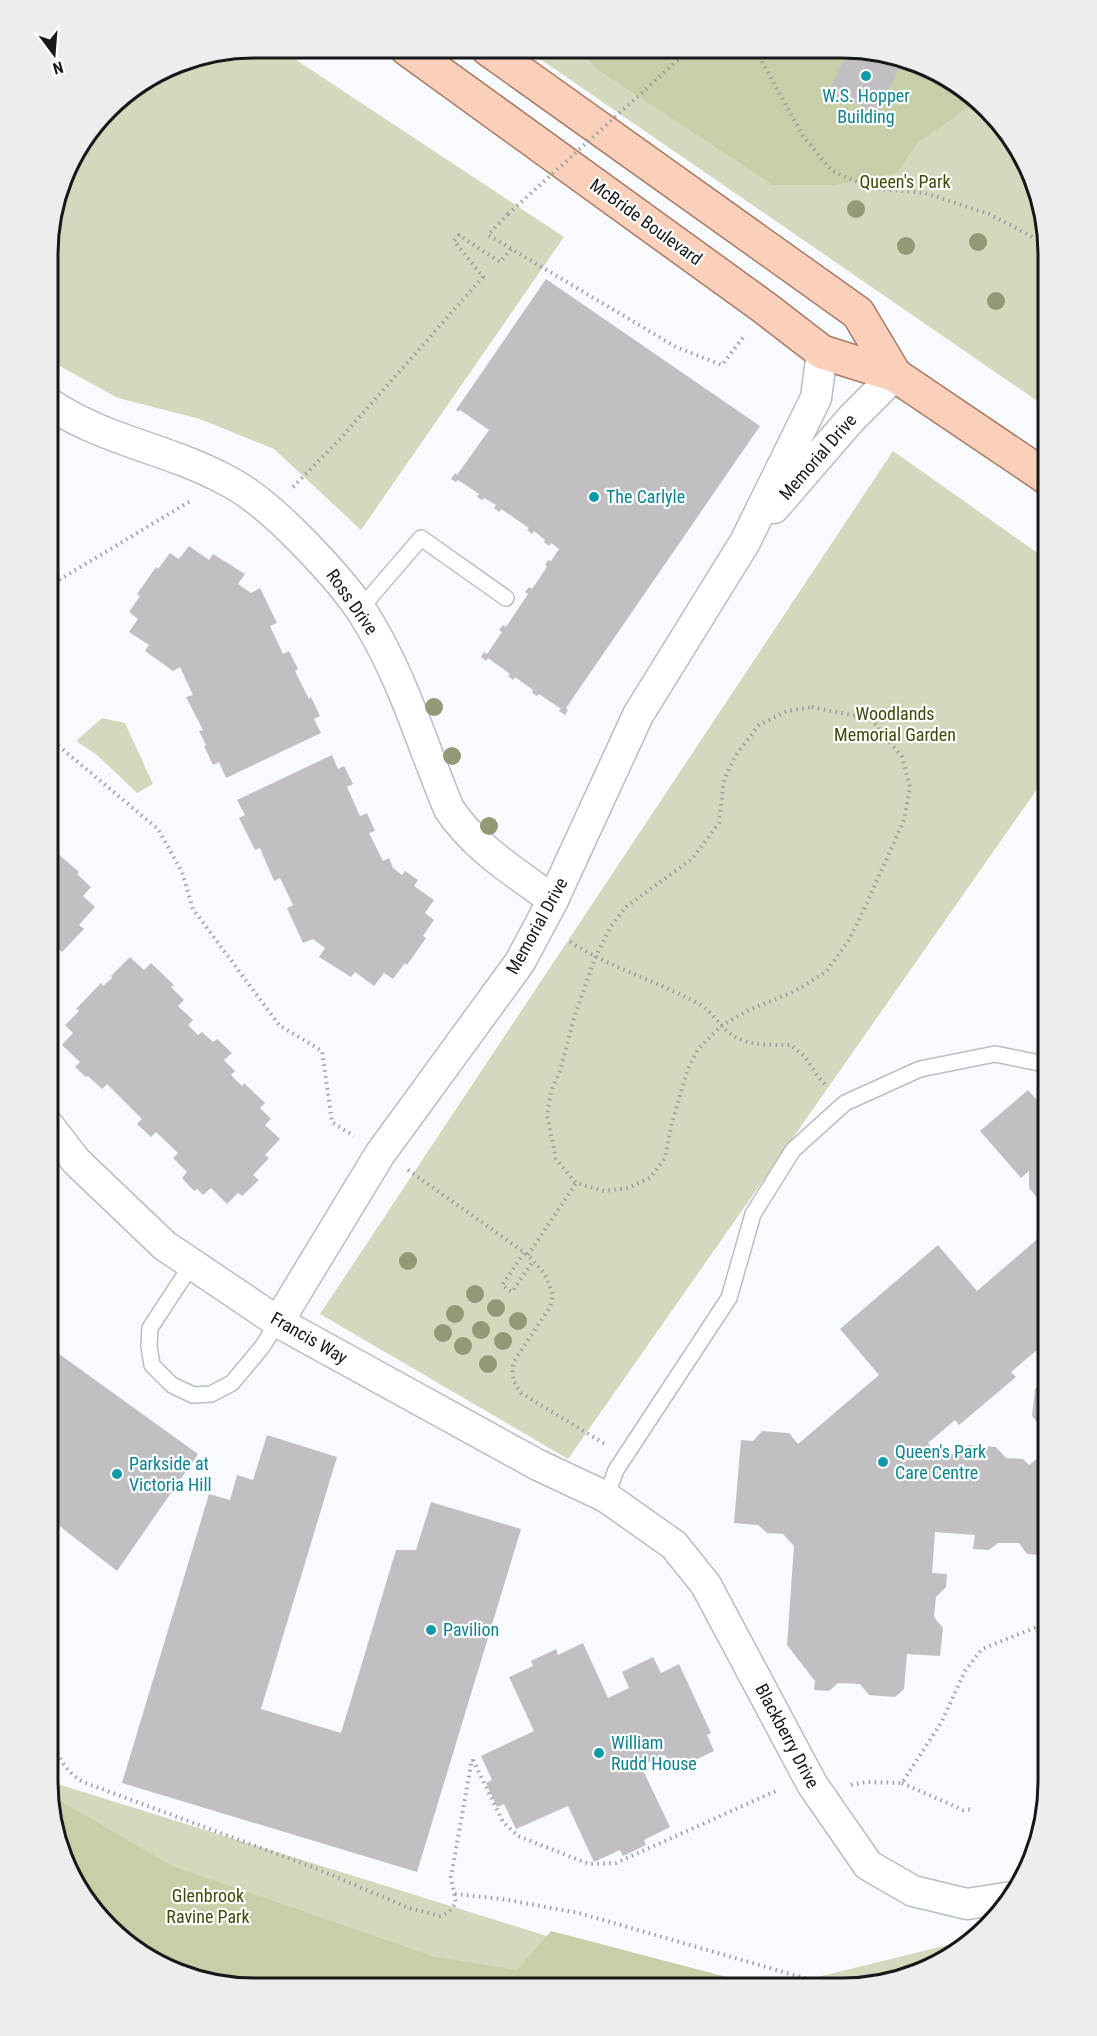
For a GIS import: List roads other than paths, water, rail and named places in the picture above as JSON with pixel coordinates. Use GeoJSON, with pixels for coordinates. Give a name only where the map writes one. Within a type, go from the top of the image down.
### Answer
{"type":"FeatureCollection","features":[{"type":"Feature","properties":{"kind":"main road","name":"McBride Boulevard"},"geometry":{"type":"LineString","coordinates":[[418,58],[765,308],[822,352],[895,375],[1039,472]]}},
{"type":"Feature","properties":{"kind":"main road","name":"McBride Boulevard"},"geometry":{"type":"LineString","coordinates":[[499,58],[858,313],[895,375]]}},
{"type":"Feature","properties":{"kind":"street","name":"Memorial Drive"},"geometry":{"type":"LineString","coordinates":[[278,1322],[380,1154],[520,962],[554,900],[638,715],[744,542],[816,398],[822,352]]}},
{"type":"Feature","properties":{"kind":"street","name":"Memorial Drive"},"geometry":{"type":"LineString","coordinates":[[744,542],[851,419],[895,375]]}},
{"type":"Feature","properties":{"kind":"street","name":"Ross Drive"},"geometry":{"type":"LineString","coordinates":[[58,409],[76,420],[108,434],[226,479],[272,512],[327,566],[360,609],[396,674],[449,809],[461,826],[483,848],[554,900]]}},
{"type":"Feature","properties":{"kind":"street","name":"Francis Way"},"geometry":{"type":"LineString","coordinates":[[58,1138],[76,1161],[165,1246],[278,1322],[538,1465],[606,1497]]}},
{"type":"Feature","properties":{"kind":"street","name":"Blackberry Drive"},"geometry":{"type":"LineString","coordinates":[[606,1497],[674,1545],[706,1585],[812,1784],[868,1865],[913,1891],[968,1904],[999,1899]]}},
{"type":"Feature","properties":{"kind":"lane"},"geometry":{"type":"LineString","coordinates":[[360,609],[421,538],[506,598]]}},
{"type":"Feature","properties":{"kind":"lane"},"geometry":{"type":"LineString","coordinates":[[606,1497],[624,1456],[729,1299],[753,1214],[793,1150],[845,1103],[920,1069],[996,1054],[1038,1063]]}},
{"type":"Feature","properties":{"kind":"lane"},"geometry":{"type":"LineString","coordinates":[[192,1264],[150,1328],[149,1346],[152,1365],[172,1385],[193,1395],[210,1394],[232,1383],[262,1347],[278,1322]]}},
{"type":"Feature","properties":{"kind":"place","name":"W.S. Hopper Building"},"geometry":{"type":"Point","coordinates":[866,76]}},
{"type":"Feature","properties":{"kind":"place","name":"The Carlyle"},"geometry":{"type":"Point","coordinates":[594,497]}},
{"type":"Feature","properties":{"kind":"place","name":"Queen's Park Care Centre"},"geometry":{"type":"Point","coordinates":[883,1462]}},
{"type":"Feature","properties":{"kind":"place","name":"Parkside at Victoria Hill"},"geometry":{"type":"Point","coordinates":[117,1474]}},
{"type":"Feature","properties":{"kind":"place","name":"Pavilion"},"geometry":{"type":"Point","coordinates":[431,1630]}},
{"type":"Feature","properties":{"kind":"place","name":"William Rudd House"},"geometry":{"type":"Point","coordinates":[599,1753]}},
{"type":"Feature","properties":{"kind":"park label","name":"Queen's Park"},"geometry":{"type":"Point","coordinates":[905,182]}},
{"type":"Feature","properties":{"kind":"park label","name":"Woodlands Memorial Garden"},"geometry":{"type":"Point","coordinates":[895,724]}},
{"type":"Feature","properties":{"kind":"park label","name":"Glenbrook Ravine Park"},"geometry":{"type":"Point","coordinates":[208,1906]}}]}
